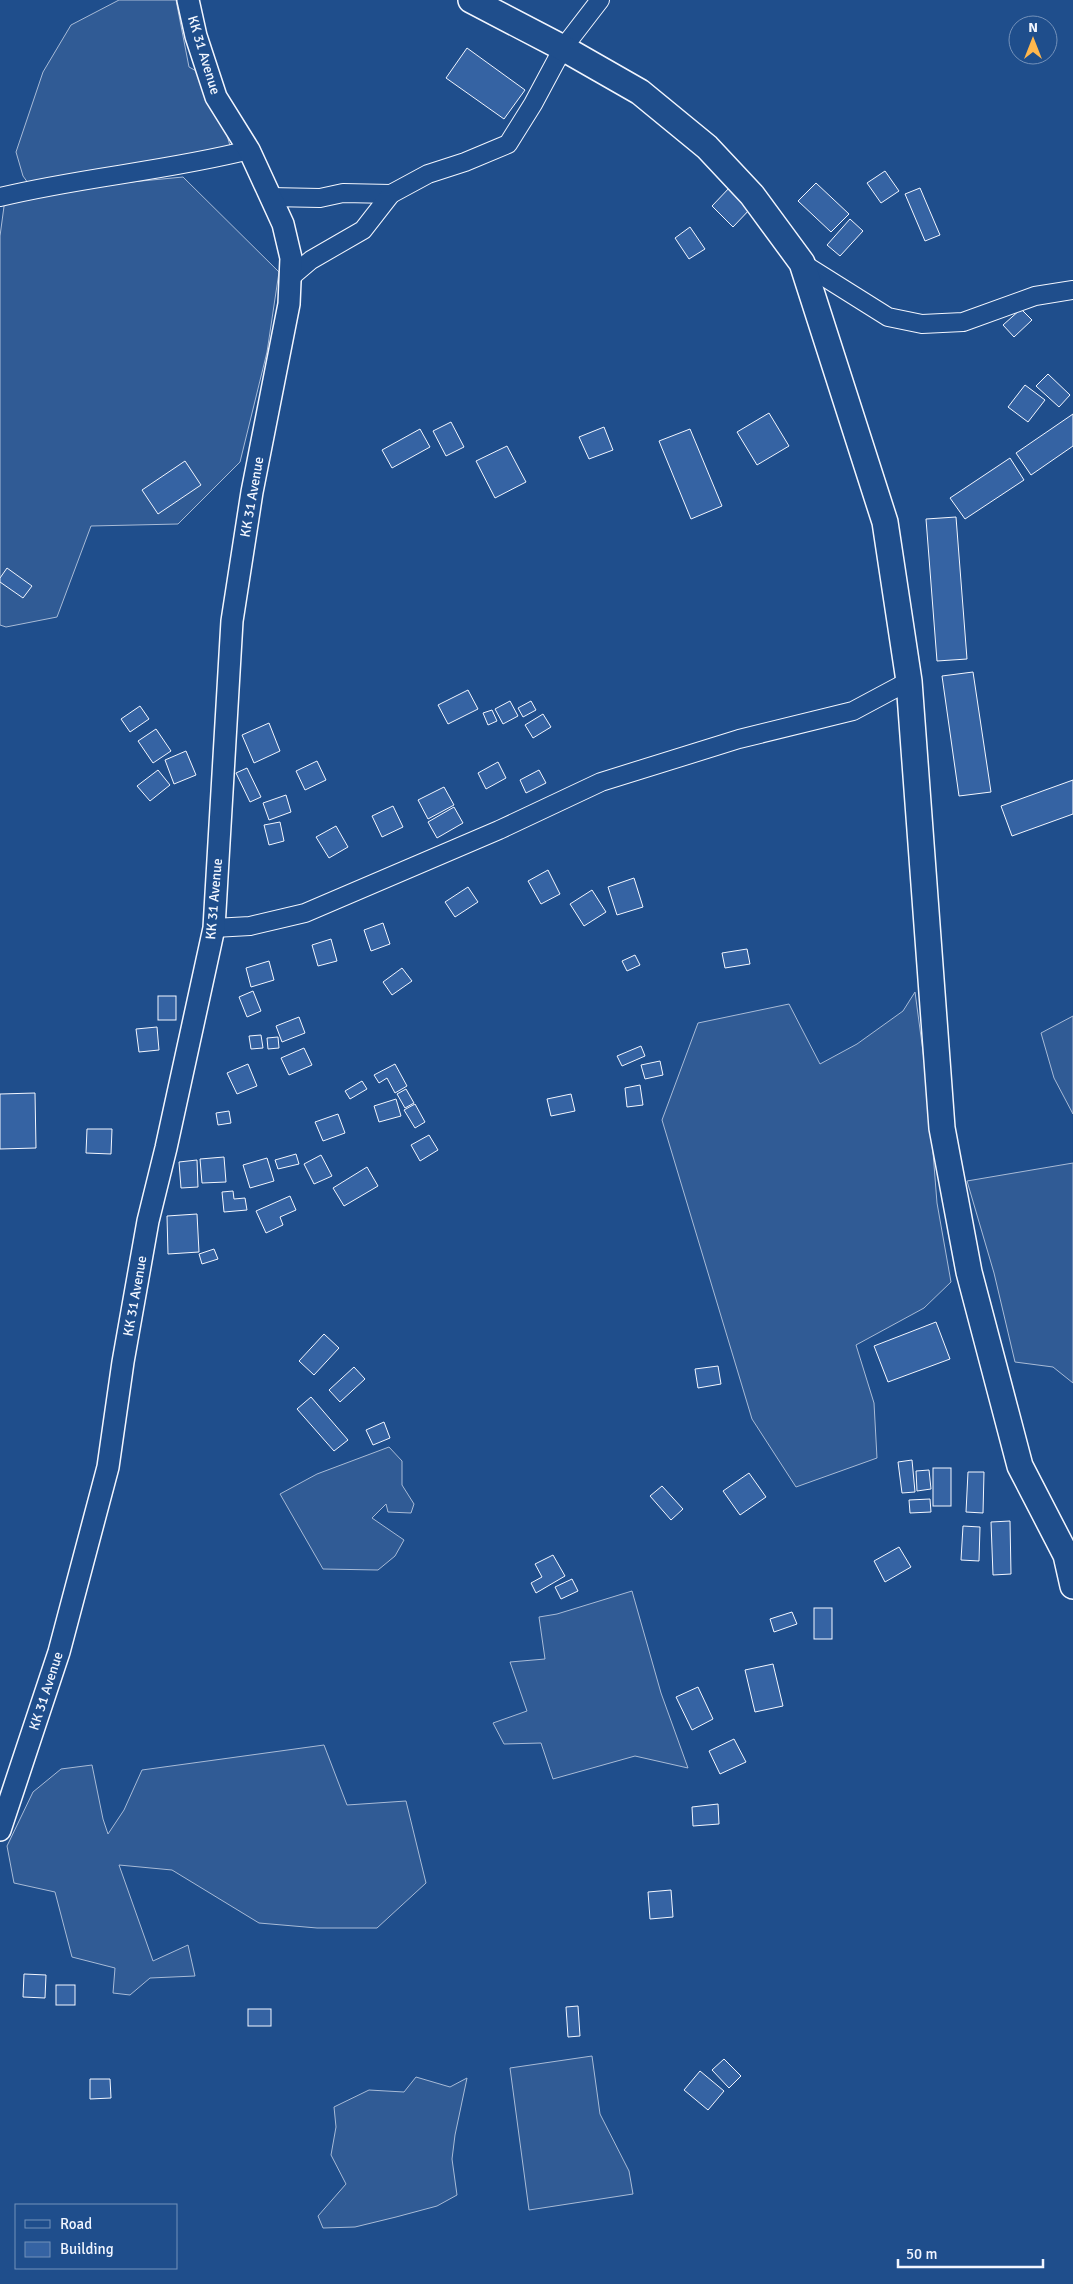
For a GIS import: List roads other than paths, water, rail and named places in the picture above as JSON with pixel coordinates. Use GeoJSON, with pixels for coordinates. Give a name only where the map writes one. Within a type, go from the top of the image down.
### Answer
{"type":"FeatureCollection","features":[{"type":"Feature","properties":{"kind":"main road"},"geometry":{"type":"LineString","coordinates":[[471,0],[563,48],[640,92],[707,147],[752,195],[802,263],[885,522],[909,681],[942,1128],[969,1272],[1020,1466],[1066,1555],[1073,1586]]}},
{"type":"Feature","properties":{"kind":"street","name":"KK 31 Avenue"},"geometry":{"type":"LineString","coordinates":[[0,1830],[59,1652],[108,1467],[148,1221],[166,1148],[214,928],[232,621],[252,492],[289,304],[291,258],[283,224],[249,150],[216,97],[196,36],[188,0]]}},
{"type":"Feature","properties":{"kind":"street"},"geometry":{"type":"LineString","coordinates":[[291,277],[311,260],[363,230],[391,194],[428,174],[465,162],[508,144],[533,104],[563,48],[600,0]]}},
{"type":"Feature","properties":{"kind":"street"},"geometry":{"type":"LineString","coordinates":[[0,197],[32,189],[208,161],[249,150]]}},
{"type":"Feature","properties":{"kind":"street"},"geometry":{"type":"LineString","coordinates":[[270,197],[320,198],[343,193],[391,194]]}},
{"type":"Feature","properties":{"kind":"street"},"geometry":{"type":"LineString","coordinates":[[802,263],[888,317],[922,324],[963,322],[1035,296],[1073,290]]}},
{"type":"Feature","properties":{"kind":"street"},"geometry":{"type":"LineString","coordinates":[[214,928],[250,926],[305,913],[490,834],[601,782],[738,739],[853,711],[909,681]]}}]}
